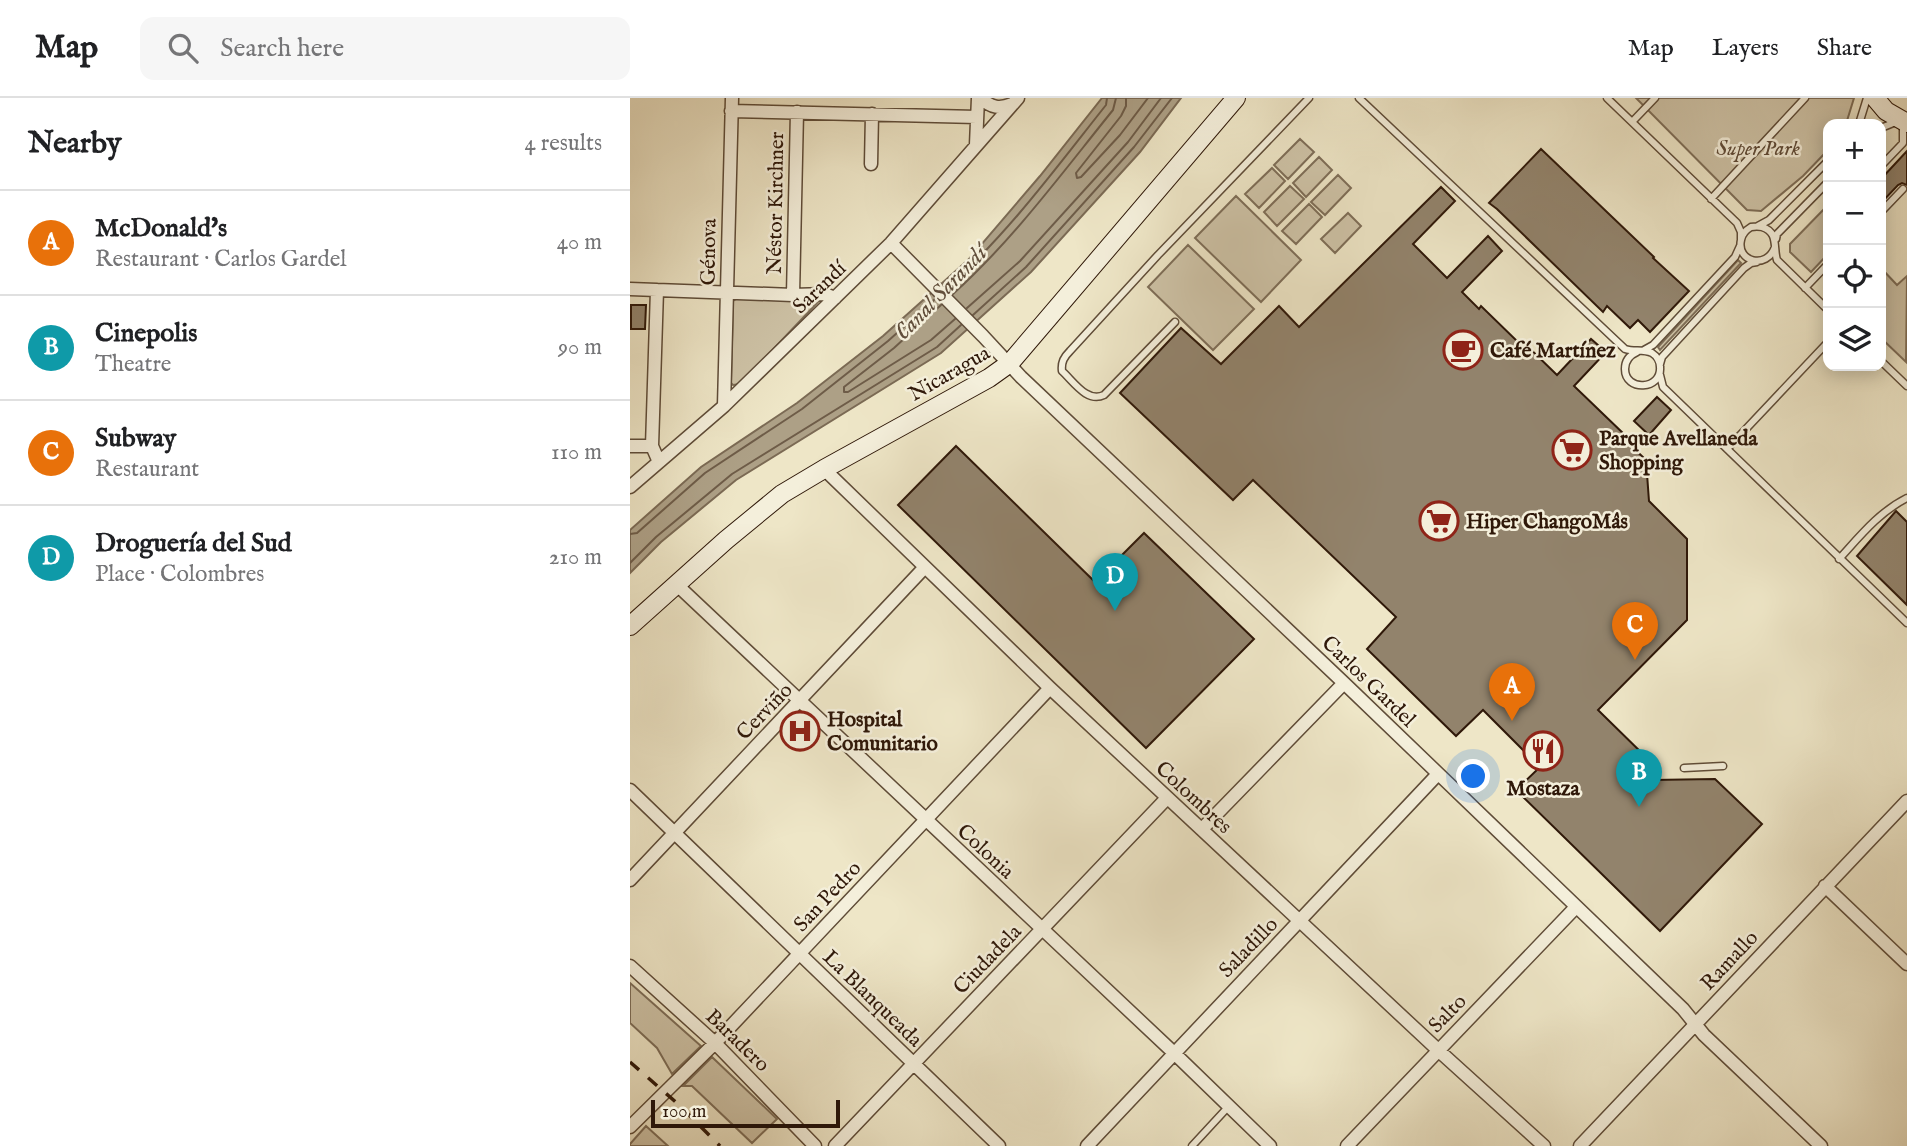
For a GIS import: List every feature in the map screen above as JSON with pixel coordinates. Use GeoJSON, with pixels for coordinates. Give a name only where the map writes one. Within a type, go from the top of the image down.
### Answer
{"type":"FeatureCollection","features":[{"type":"Feature","properties":{"kind":"main road","name":"Nicaragua"},"geometry":{"type":"LineString","coordinates":[[630,626],[782,494],[989,378],[1010,363],[1237,98]]}},
{"type":"Feature","properties":{"kind":"main road"},"geometry":{"type":"LineString","coordinates":[[1875,98],[1886,111],[1903,121]]}},
{"type":"Feature","properties":{"kind":"street"},"geometry":{"type":"LineString","coordinates":[[975,145],[979,98],[993,106],[1004,107],[1015,101]]}},
{"type":"Feature","properties":{"kind":"street","name":"Sarandí"},"geometry":{"type":"LineString","coordinates":[[630,487],[724,406],[891,243],[1015,101]]}},
{"type":"Feature","properties":{"kind":"street"},"geometry":{"type":"LineString","coordinates":[[732,104],[797,112],[976,117]]}},
{"type":"Feature","properties":{"kind":"street","name":"Génova"},"geometry":{"type":"LineString","coordinates":[[724,406],[732,104]]}},
{"type":"Feature","properties":{"kind":"street","name":"Néstor Kirchner"},"geometry":{"type":"LineString","coordinates":[[793,295],[797,112]]}},
{"type":"Feature","properties":{"kind":"street"},"geometry":{"type":"LineString","coordinates":[[871,164],[872,114]]}},
{"type":"Feature","properties":{"kind":"street","name":"Carlos Gardel"},"geometry":{"type":"LineString","coordinates":[[891,243],[1041,396],[1344,683],[1683,1009],[1695,1026],[1821,1146]]}},
{"type":"Feature","properties":{"kind":"street"},"geometry":{"type":"LineString","coordinates":[[630,289],[825,294],[835,298]]}},
{"type":"Feature","properties":{"kind":"street"},"geometry":{"type":"LineString","coordinates":[[657,290],[652,446],[659,462]]}},
{"type":"Feature","properties":{"kind":"street"},"geometry":{"type":"LineString","coordinates":[[630,446],[652,446]]}},
{"type":"Feature","properties":{"kind":"street","name":"Colombres"},"geometry":{"type":"LineString","coordinates":[[824,469],[1049,688],[1544,1146]]}},
{"type":"Feature","properties":{"kind":"street","name":"Cerviño"},"geometry":{"type":"LineString","coordinates":[[630,880],[925,567]]}},
{"type":"Feature","properties":{"kind":"street","name":"Colonia"},"geometry":{"type":"LineString","coordinates":[[676,584],[1270,1146]]}},
{"type":"Feature","properties":{"kind":"street"},"geometry":{"type":"LineString","coordinates":[[1202,829],[1344,683]]}},
{"type":"Feature","properties":{"kind":"street","name":"San Pedro"},"geometry":{"type":"LineString","coordinates":[[630,1127],[800,954],[1049,688]]}},
{"type":"Feature","properties":{"kind":"street","name":"Saladillo"},"geometry":{"type":"LineString","coordinates":[[1087,1146],[1438,774]]}},
{"type":"Feature","properties":{"kind":"street","name":"La Blanqueada"},"geometry":{"type":"LineString","coordinates":[[630,790],[999,1146]]}},
{"type":"Feature","properties":{"kind":"street","name":"Ciudadela"},"geometry":{"type":"LineString","coordinates":[[835,1146],[1167,797]]}},
{"type":"Feature","properties":{"kind":"street","name":"Ramallo"},"geometry":{"type":"LineString","coordinates":[[1580,1146],[1907,801]]}},
{"type":"Feature","properties":{"kind":"street"},"geometry":{"type":"LineString","coordinates":[[1825,886],[1907,964]]}},
{"type":"Feature","properties":{"kind":"street","name":"Salto"},"geometry":{"type":"LineString","coordinates":[[1347,1146],[1576,907]]}},
{"type":"Feature","properties":{"kind":"street","name":"Baradero"},"geometry":{"type":"LineString","coordinates":[[630,966],[715,1043],[815,1146]]}},
{"type":"Feature","properties":{"kind":"lane"},"geometry":{"type":"LineString","coordinates":[[1175,322],[1099,398],[1088,396],[1062,371],[1063,359],[1070,351],[1309,98]]}},
{"type":"Feature","properties":{"kind":"lane"},"geometry":{"type":"LineString","coordinates":[[1359,98],[1625,349],[1652,353],[1659,361],[1663,387],[1907,623]]}},
{"type":"Feature","properties":{"kind":"lane"},"geometry":{"type":"LineString","coordinates":[[1607,98],[1737,223],[1744,227],[1757,226],[1770,231],[1777,260],[1826,308]]}},
{"type":"Feature","properties":{"kind":"lane"},"geometry":{"type":"LineString","coordinates":[[1632,122],[1655,98]]}},
{"type":"Feature","properties":{"kind":"lane"},"geometry":{"type":"LineString","coordinates":[[1711,198],[1805,98]]}},
{"type":"Feature","properties":{"kind":"lane"},"geometry":{"type":"LineString","coordinates":[[1861,119],[1867,98]]}},
{"type":"Feature","properties":{"kind":"lane"},"geometry":{"type":"LineString","coordinates":[[1886,126],[1903,121],[1905,145],[1886,162]]}},
{"type":"Feature","properties":{"kind":"lane"},"geometry":{"type":"LineString","coordinates":[[1626,361],[1633,354],[1653,345],[1735,257],[1745,232],[1769,220],[1823,170]]}},
{"type":"Feature","properties":{"kind":"lane"},"geometry":{"type":"LineString","coordinates":[[1737,223],[1741,232],[1743,254],[1761,261],[1770,256],[1777,234],[1823,187]]}},
{"type":"Feature","properties":{"kind":"lane"},"geometry":{"type":"LineString","coordinates":[[1886,207],[1903,190]]}},
{"type":"Feature","properties":{"kind":"lane"},"geometry":{"type":"LineString","coordinates":[[1650,385],[1658,377],[1662,356],[1744,268],[1751,263],[1777,260]]}},
{"type":"Feature","properties":{"kind":"lane"},"geometry":{"type":"LineString","coordinates":[[1805,288],[1823,269]]}},
{"type":"Feature","properties":{"kind":"lane"},"geometry":{"type":"LineString","coordinates":[[1727,449],[1823,347]]}},
{"type":"Feature","properties":{"kind":"lane"},"geometry":{"type":"LineString","coordinates":[[1625,349],[1628,379],[1638,386],[1663,387]]}},
{"type":"Feature","properties":{"kind":"lane"},"geometry":{"type":"LineString","coordinates":[[1886,366],[1907,386]]}},
{"type":"Feature","properties":{"kind":"lane"},"geometry":{"type":"LineString","coordinates":[[1839,559],[1878,517],[1907,498]]}},
{"type":"Feature","properties":{"kind":"lane"},"geometry":{"type":"LineString","coordinates":[[1684,768],[1723,766]]}},
{"type":"Feature","properties":{"kind":"lane"},"geometry":{"type":"LineString","coordinates":[[1192,1146],[1229,1106]]}},
{"type":"Feature","properties":{"kind":"green space","name":"Super Park"},"geometry":{"type":"Polygon","coordinates":[[[1636,98],[1854,98],[1848,119],[1823,119],[1823,155],[1761,211],[1747,210],[1636,98]]]}},
{"type":"Feature","properties":{"kind":"green space"},"geometry":{"type":"Polygon","coordinates":[[[1300,139],[1314,152],[1288,179],[1274,165],[1300,139]]]}},
{"type":"Feature","properties":{"kind":"green space"},"geometry":{"type":"Polygon","coordinates":[[[1319,157],[1332,170],[1306,197],[1293,183],[1319,157]]]}},
{"type":"Feature","properties":{"kind":"green space"},"geometry":{"type":"Polygon","coordinates":[[[1272,168],[1285,181],[1259,208],[1245,194],[1272,168]]]}},
{"type":"Feature","properties":{"kind":"green space"},"geometry":{"type":"Polygon","coordinates":[[[1338,175],[1351,188],[1325,215],[1311,202],[1338,175]]]}},
{"type":"Feature","properties":{"kind":"green space"},"geometry":{"type":"Polygon","coordinates":[[[1290,186],[1304,199],[1277,226],[1264,212],[1290,186]]]}},
{"type":"Feature","properties":{"kind":"green space"},"geometry":{"type":"Polygon","coordinates":[[[1236,196],[1301,260],[1261,302],[1195,238],[1236,196]]]}},
{"type":"Feature","properties":{"kind":"green space"},"geometry":{"type":"Polygon","coordinates":[[[1309,204],[1322,217],[1296,244],[1282,231],[1309,204]]]}},
{"type":"Feature","properties":{"kind":"green space"},"geometry":{"type":"Polygon","coordinates":[[[1823,210],[1823,259],[1811,272],[1790,252],[1790,244],[1823,210]]]}},
{"type":"Feature","properties":{"kind":"green space"},"geometry":{"type":"Polygon","coordinates":[[[1348,213],[1361,226],[1335,253],[1321,239],[1348,213]]]}},
{"type":"Feature","properties":{"kind":"green space"},"geometry":{"type":"Polygon","coordinates":[[[1188,245],[1254,309],[1213,350],[1148,287],[1188,245]]]}},
{"type":"Feature","properties":{"kind":"green space"},"geometry":{"type":"Polygon","coordinates":[[[1738,260],[1741,263],[1660,350],[1658,347],[1738,260]]]}},
{"type":"Feature","properties":{"kind":"green space"},"geometry":{"type":"Polygon","coordinates":[[[1886,273],[1897,285],[1907,276],[1906,362],[1886,343],[1886,273]]]}},
{"type":"Feature","properties":{"kind":"green space"},"geometry":{"type":"Polygon","coordinates":[[[739,297],[819,301],[740,384],[733,385],[733,301],[739,297]]]}},
{"type":"Feature","properties":{"kind":"green space"},"geometry":{"type":"Polygon","coordinates":[[[630,983],[701,1046],[672,1074],[657,1048],[630,1023],[630,983]]]}},
{"type":"Feature","properties":{"kind":"green space"},"geometry":{"type":"Polygon","coordinates":[[[712,1057],[777,1119],[752,1143],[692,1086],[683,1086],[712,1057]]]}},
{"type":"Feature","properties":{"kind":"green space"},"geometry":{"type":"Polygon","coordinates":[[[646,1126],[668,1146],[630,1146],[646,1126]]]}},
{"type":"Feature","properties":{"kind":"water","name":"Canal Sarandí"},"geometry":{"type":"Polygon","coordinates":[[[1102,98],[1181,98],[1140,152],[1031,272],[941,353],[736,480],[661,542],[630,573],[630,530],[701,467],[797,403],[883,336],[969,259],[1102,98]]]}},
{"type":"Feature","properties":{"kind":"building"},"geometry":{"type":"Polygon","coordinates":[[[1541,149],[1689,291],[1650,332],[1638,320],[1630,328],[1607,306],[1603,312],[1489,203],[1541,149]]]}},
{"type":"Feature","properties":{"kind":"building"},"geometry":{"type":"Polygon","coordinates":[[[1907,151],[1907,185],[1898,185],[1886,198],[1886,174],[1907,151]]]}},
{"type":"Feature","properties":{"kind":"building"},"geometry":{"type":"Polygon","coordinates":[[[1441,187],[1455,201],[1413,244],[1447,278],[1488,236],[1502,251],[1462,292],[1479,309],[1481,306],[1521,345],[1523,342],[1557,375],[1591,339],[1606,352],[1574,386],[1628,438],[1626,441],[1646,460],[1649,501],[1687,539],[1687,620],[1598,710],[1651,762],[1652,780],[1715,779],[1762,824],[1660,931],[1516,790],[1540,767],[1483,710],[1456,736],[1367,649],[1396,617],[1253,480],[1233,500],[1120,393],[1181,328],[1221,364],[1279,306],[1299,327],[1441,187]]]}},
{"type":"Feature","properties":{"kind":"building"},"geometry":{"type":"Polygon","coordinates":[[[631,305],[646,305],[645,329],[631,329],[631,305]]]}},
{"type":"Feature","properties":{"kind":"building"},"geometry":{"type":"Polygon","coordinates":[[[1657,397],[1671,410],[1649,435],[1634,421],[1657,397]]]}},
{"type":"Feature","properties":{"kind":"building"},"geometry":{"type":"Polygon","coordinates":[[[956,446],[1095,582],[1144,533],[1254,639],[1146,748],[898,505],[956,446]]]}},
{"type":"Feature","properties":{"kind":"building"},"geometry":{"type":"Polygon","coordinates":[[[1896,511],[1907,522],[1907,605],[1857,556],[1896,511]]]}},
{"type":"Feature","properties":{"kind":"building","name":"Hospital Comunitario"},"geometry":{"type":"Polygon","coordinates":[[[797,716],[819,736],[804,749],[784,729],[797,716]]]}},
{"type":"Feature","properties":{"kind":"railway"},"geometry":{"type":"LineString","coordinates":[[630,1062],[720,1146]]}},
{"type":"Feature","properties":{"kind":"place","name":"Café Martínez"},"geometry":{"type":"Point","coordinates":[1463,350]}},
{"type":"Feature","properties":{"kind":"place","name":"Parque Avellaneda Shopping"},"geometry":{"type":"Point","coordinates":[1572,450]}},
{"type":"Feature","properties":{"kind":"place","name":"Hiper ChangoMâs"},"geometry":{"type":"Point","coordinates":[1439,521]}},
{"type":"Feature","properties":{"kind":"place","name":"Droguería del Sud"},"geometry":{"type":"Point","coordinates":[1115,611]}},
{"type":"Feature","properties":{"kind":"place","name":"Subway"},"geometry":{"type":"Point","coordinates":[1635,660]}},
{"type":"Feature","properties":{"kind":"place","name":"McDonald's"},"geometry":{"type":"Point","coordinates":[1512,721]}},
{"type":"Feature","properties":{"kind":"place","name":"Hospital Comunitario"},"geometry":{"type":"Point","coordinates":[800,731]}},
{"type":"Feature","properties":{"kind":"place","name":"Mostaza"},"geometry":{"type":"Point","coordinates":[1543,751]}},
{"type":"Feature","properties":{"kind":"place","name":"Cinepolis"},"geometry":{"type":"Point","coordinates":[1639,807]}}]}
